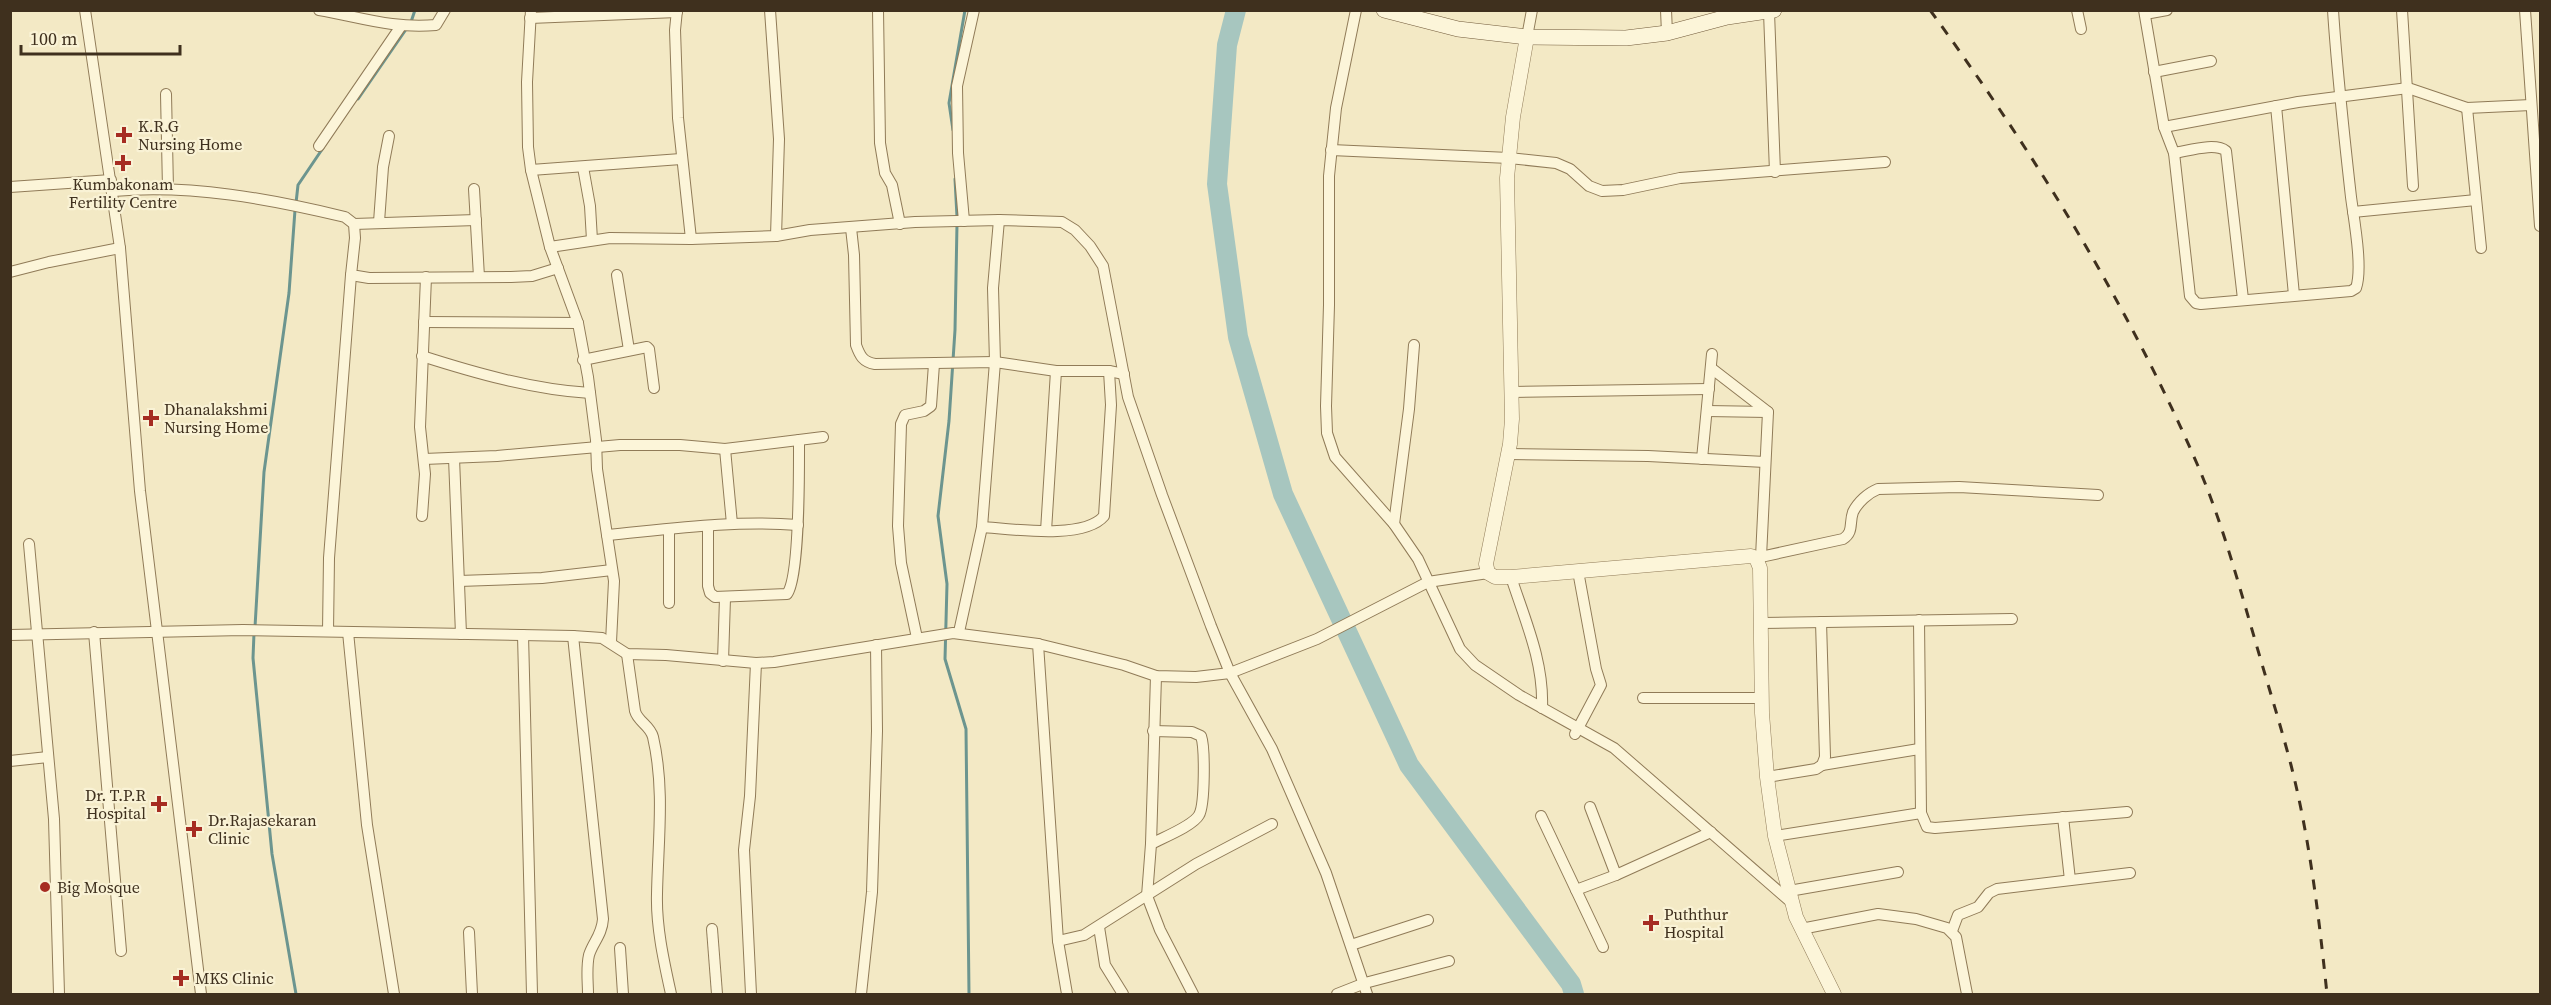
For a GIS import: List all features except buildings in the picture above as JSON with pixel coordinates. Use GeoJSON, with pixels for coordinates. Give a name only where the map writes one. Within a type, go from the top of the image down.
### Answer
{"type":"FeatureCollection","features":[{"type":"Feature","properties":{"kind":"main road"},"geometry":{"type":"LineString","coordinates":[[1384,10],[1458,29],[1527,37],[1626,38],[1666,33],[1727,14],[1772,11]]}},
{"type":"Feature","properties":{"kind":"street"},"geometry":{"type":"LineString","coordinates":[[85,10],[120,248],[140,491],[201,994]]}},
{"type":"Feature","properties":{"kind":"street"},"geometry":{"type":"LineString","coordinates":[[319,10],[397,26],[422,27],[436,25],[445,10]]}},
{"type":"Feature","properties":{"kind":"street"},"geometry":{"type":"LineString","coordinates":[[770,10],[779,139],[776,236]]}},
{"type":"Feature","properties":{"kind":"street"},"geometry":{"type":"LineString","coordinates":[[878,10],[880,143],[885,173],[896,198],[900,224]]}},
{"type":"Feature","properties":{"kind":"street"},"geometry":{"type":"LineString","coordinates":[[966,221],[958,153],[957,86],[974,10]]}},
{"type":"Feature","properties":{"kind":"street"},"geometry":{"type":"LineString","coordinates":[[1356,10],[1336,108],[1329,176],[1327,433],[1335,456],[1394,524],[1418,559],[1460,649],[1474,665],[1576,731],[1614,748],[1791,897]]}},
{"type":"Feature","properties":{"kind":"street"},"geometry":{"type":"LineString","coordinates":[[1532,10],[1509,158],[1506,209],[1512,418],[1508,454],[1486,564],[1488,573],[1495,578],[1758,557],[1843,539],[1851,531],[1855,509],[1868,493],[1878,489],[1959,487],[2098,495]]}},
{"type":"Feature","properties":{"kind":"street"},"geometry":{"type":"LineString","coordinates":[[1666,10],[1666,33]]}},
{"type":"Feature","properties":{"kind":"street"},"geometry":{"type":"LineString","coordinates":[[2077,10],[2081,28]]}},
{"type":"Feature","properties":{"kind":"street"},"geometry":{"type":"LineString","coordinates":[[2167,10],[2145,12],[2164,127],[2174,153],[2192,300],[2201,304],[2351,291],[2356,288],[2359,281],[2333,10]]}},
{"type":"Feature","properties":{"kind":"street"},"geometry":{"type":"LineString","coordinates":[[2402,10],[2413,186]]}},
{"type":"Feature","properties":{"kind":"street"},"geometry":{"type":"LineString","coordinates":[[2525,10],[2541,226]]}},
{"type":"Feature","properties":{"kind":"street"},"geometry":{"type":"LineString","coordinates":[[611,642],[614,608],[612,570],[590,393],[578,323],[550,247],[531,170],[527,111],[530,14],[677,11],[676,67],[681,159],[691,239]]}},
{"type":"Feature","properties":{"kind":"street"},"geometry":{"type":"LineString","coordinates":[[1772,11],[1775,172]]}},
{"type":"Feature","properties":{"kind":"street"},"geometry":{"type":"LineString","coordinates":[[319,146],[397,26]]}},
{"type":"Feature","properties":{"kind":"street"},"geometry":{"type":"LineString","coordinates":[[2154,72],[2211,61]]}},
{"type":"Feature","properties":{"kind":"street"},"geometry":{"type":"LineString","coordinates":[[2164,127],[2276,106],[2408,88],[2467,108],[2531,105]]}},
{"type":"Feature","properties":{"kind":"street"},"geometry":{"type":"LineString","coordinates":[[166,94],[168,189]]}},
{"type":"Feature","properties":{"kind":"street"},"geometry":{"type":"LineString","coordinates":[[2276,106],[2294,295]]}},
{"type":"Feature","properties":{"kind":"street"},"geometry":{"type":"LineString","coordinates":[[2467,108],[2481,249]]}},
{"type":"Feature","properties":{"kind":"street"},"geometry":{"type":"LineString","coordinates":[[379,222],[389,136]]}},
{"type":"Feature","properties":{"kind":"street"},"geometry":{"type":"LineString","coordinates":[[2174,153],[2214,147],[2223,148],[2226,151],[2243,299]]}},
{"type":"Feature","properties":{"kind":"street"},"geometry":{"type":"LineString","coordinates":[[1332,150],[1509,158],[1556,163],[1570,170],[1589,186],[1602,191],[1623,190],[1680,178],[1885,162]]}},
{"type":"Feature","properties":{"kind":"street"},"geometry":{"type":"LineString","coordinates":[[531,170],[681,159]]}},
{"type":"Feature","properties":{"kind":"street"},"geometry":{"type":"LineString","coordinates":[[583,167],[590,206],[592,240]]}},
{"type":"Feature","properties":{"kind":"street"},"geometry":{"type":"LineString","coordinates":[[10,187],[111,180]]}},
{"type":"Feature","properties":{"kind":"street"},"geometry":{"type":"LineString","coordinates":[[113,191],[168,189],[243,196],[345,217],[354,224],[476,220]]}},
{"type":"Feature","properties":{"kind":"street"},"geometry":{"type":"LineString","coordinates":[[474,189],[479,277]]}},
{"type":"Feature","properties":{"kind":"street"},"geometry":{"type":"LineString","coordinates":[[2353,213],[2476,200]]}},
{"type":"Feature","properties":{"kind":"street"},"geometry":{"type":"LineString","coordinates":[[956,633],[982,527],[995,362],[993,288],[999,220]]}},
{"type":"Feature","properties":{"kind":"street"},"geometry":{"type":"LineString","coordinates":[[550,247],[592,240],[639,237],[691,239],[776,236],[810,230],[940,221],[1062,222],[1075,230],[1090,246],[1102,266],[1128,397],[1162,495],[1230,672],[1272,749],[1326,873],[1367,994]]}},
{"type":"Feature","properties":{"kind":"street"},"geometry":{"type":"LineString","coordinates":[[328,632],[329,558],[355,238],[354,224]]}},
{"type":"Feature","properties":{"kind":"street"},"geometry":{"type":"LineString","coordinates":[[851,228],[854,255],[856,345],[860,356],[866,362],[875,364],[995,362],[1056,371],[1109,371],[1124,374]]}},
{"type":"Feature","properties":{"kind":"street"},"geometry":{"type":"LineString","coordinates":[[10,272],[120,248]]}},
{"type":"Feature","properties":{"kind":"street"},"geometry":{"type":"LineString","coordinates":[[351,275],[393,279],[531,276],[558,268]]}},
{"type":"Feature","properties":{"kind":"street"},"geometry":{"type":"LineString","coordinates":[[617,275],[629,350]]}},
{"type":"Feature","properties":{"kind":"street"},"geometry":{"type":"LineString","coordinates":[[422,516],[424,459],[420,427],[426,277]]}},
{"type":"Feature","properties":{"kind":"street"},"geometry":{"type":"LineString","coordinates":[[424,322],[578,323]]}},
{"type":"Feature","properties":{"kind":"street"},"geometry":{"type":"LineString","coordinates":[[1394,524],[1409,409],[1414,345]]}},
{"type":"Feature","properties":{"kind":"street"},"geometry":{"type":"LineString","coordinates":[[583,360],[648,348],[654,388]]}},
{"type":"Feature","properties":{"kind":"street"},"geometry":{"type":"LineString","coordinates":[[1702,459],[1712,354]]}},
{"type":"Feature","properties":{"kind":"street"},"geometry":{"type":"LineString","coordinates":[[422,356],[479,374],[590,393]]}},
{"type":"Feature","properties":{"kind":"street"},"geometry":{"type":"LineString","coordinates":[[921,637],[901,563],[898,526],[901,424],[905,415],[924,411],[931,406],[937,363]]}},
{"type":"Feature","properties":{"kind":"street"},"geometry":{"type":"LineString","coordinates":[[1711,368],[1768,412]]}},
{"type":"Feature","properties":{"kind":"street"},"geometry":{"type":"LineString","coordinates":[[1046,531],[1056,371]]}},
{"type":"Feature","properties":{"kind":"street"},"geometry":{"type":"LineString","coordinates":[[982,527],[1046,531],[1091,527],[1104,516],[1111,405],[1109,371]]}},
{"type":"Feature","properties":{"kind":"street"},"geometry":{"type":"LineString","coordinates":[[1512,392],[1709,389]]}},
{"type":"Feature","properties":{"kind":"street"},"geometry":{"type":"LineString","coordinates":[[1707,411],[1768,412]]}},
{"type":"Feature","properties":{"kind":"street"},"geometry":{"type":"LineString","coordinates":[[1768,412],[1758,557],[1767,777],[1775,836],[1791,897],[1802,929],[1834,994]]}},
{"type":"Feature","properties":{"kind":"street"},"geometry":{"type":"LineString","coordinates":[[424,459],[620,445],[680,445],[725,449],[823,437]]}},
{"type":"Feature","properties":{"kind":"street"},"geometry":{"type":"LineString","coordinates":[[708,526],[710,593],[715,597],[725,598],[787,594],[791,584],[798,525],[799,440]]}},
{"type":"Feature","properties":{"kind":"street"},"geometry":{"type":"LineString","coordinates":[[725,449],[732,524]]}},
{"type":"Feature","properties":{"kind":"street"},"geometry":{"type":"LineString","coordinates":[[1508,454],[1765,462]]}},
{"type":"Feature","properties":{"kind":"street"},"geometry":{"type":"LineString","coordinates":[[454,458],[461,634]]}},
{"type":"Feature","properties":{"kind":"street"},"geometry":{"type":"LineString","coordinates":[[607,535],[732,524],[798,525]]}},
{"type":"Feature","properties":{"kind":"street"},"geometry":{"type":"LineString","coordinates":[[669,530],[669,603]]}},
{"type":"Feature","properties":{"kind":"street"},"geometry":{"type":"LineString","coordinates":[[28,544],[54,819],[59,994]]}},
{"type":"Feature","properties":{"kind":"street"},"geometry":{"type":"LineString","coordinates":[[459,581],[542,579],[612,570]]}},
{"type":"Feature","properties":{"kind":"street"},"geometry":{"type":"LineString","coordinates":[[1576,731],[1601,685],[1578,571]]}},
{"type":"Feature","properties":{"kind":"street"},"geometry":{"type":"LineString","coordinates":[[10,635],[243,630],[573,636],[602,638],[627,654],[756,663],[956,633],[1038,644],[1124,665],[1156,676],[1196,677],[1230,672],[1262,661],[1356,619],[1428,582],[1488,573]]}},
{"type":"Feature","properties":{"kind":"street"},"geometry":{"type":"LineString","coordinates":[[1511,577],[1541,673],[1542,708]]}},
{"type":"Feature","properties":{"kind":"street"},"geometry":{"type":"LineString","coordinates":[[723,661],[725,598]]}},
{"type":"Feature","properties":{"kind":"street"},"geometry":{"type":"LineString","coordinates":[[1761,623],[2012,619]]}},
{"type":"Feature","properties":{"kind":"street"},"geometry":{"type":"LineString","coordinates":[[1919,620],[1920,813],[1927,826],[1935,828],[2127,812]]}},
{"type":"Feature","properties":{"kind":"street"},"geometry":{"type":"LineString","coordinates":[[1821,622],[1825,720],[1825,757],[1822,765]]}},
{"type":"Feature","properties":{"kind":"street"},"geometry":{"type":"LineString","coordinates":[[94,632],[121,951]]}},
{"type":"Feature","properties":{"kind":"street"},"geometry":{"type":"LineString","coordinates":[[348,632],[367,825],[394,994]]}},
{"type":"Feature","properties":{"kind":"street"},"geometry":{"type":"LineString","coordinates":[[523,635],[532,994]]}},
{"type":"Feature","properties":{"kind":"street"},"geometry":{"type":"LineString","coordinates":[[573,636],[603,920],[602,930],[590,952],[587,963],[588,994]]}},
{"type":"Feature","properties":{"kind":"street"},"geometry":{"type":"LineString","coordinates":[[1038,644],[1058,941],[1067,994]]}},
{"type":"Feature","properties":{"kind":"street"},"geometry":{"type":"LineString","coordinates":[[861,994],[872,892],[877,731],[876,645]]}},
{"type":"Feature","properties":{"kind":"street"},"geometry":{"type":"LineString","coordinates":[[627,654],[635,711],[637,718],[652,733],[658,765],[660,844],[657,912],[671,994]]}},
{"type":"Feature","properties":{"kind":"street"},"geometry":{"type":"LineString","coordinates":[[751,994],[744,850],[750,796],[756,663]]}},
{"type":"Feature","properties":{"kind":"street"},"geometry":{"type":"LineString","coordinates":[[1156,676],[1151,844],[1147,896],[1193,994]]}},
{"type":"Feature","properties":{"kind":"street"},"geometry":{"type":"LineString","coordinates":[[1643,698],[1762,698]]}},
{"type":"Feature","properties":{"kind":"street"},"geometry":{"type":"LineString","coordinates":[[1151,844],[1194,821],[1200,814],[1202,802],[1201,735],[1192,732],[1153,732]]}},
{"type":"Feature","properties":{"kind":"street"},"geometry":{"type":"LineString","coordinates":[[1767,777],[1816,769],[1822,765],[1919,749]]}},
{"type":"Feature","properties":{"kind":"street"},"geometry":{"type":"LineString","coordinates":[[10,761],[48,757]]}},
{"type":"Feature","properties":{"kind":"street"},"geometry":{"type":"LineString","coordinates":[[1590,807],[1616,875]]}},
{"type":"Feature","properties":{"kind":"street"},"geometry":{"type":"LineString","coordinates":[[1775,836],[1920,813]]}},
{"type":"Feature","properties":{"kind":"street"},"geometry":{"type":"LineString","coordinates":[[1541,816],[1603,947]]}},
{"type":"Feature","properties":{"kind":"street"},"geometry":{"type":"LineString","coordinates":[[2063,817],[2070,880]]}},
{"type":"Feature","properties":{"kind":"street"},"geometry":{"type":"LineString","coordinates":[[1058,941],[1084,935],[1099,927],[1196,864],[1272,824]]}},
{"type":"Feature","properties":{"kind":"street"},"geometry":{"type":"LineString","coordinates":[[1576,890],[1616,875],[1711,832]]}},
{"type":"Feature","properties":{"kind":"street"},"geometry":{"type":"LineString","coordinates":[[1791,897],[1898,872]]}},
{"type":"Feature","properties":{"kind":"street"},"geometry":{"type":"LineString","coordinates":[[1967,994],[1959,948],[1952,931],[1958,915],[1978,907],[1991,891],[2130,873]]}},
{"type":"Feature","properties":{"kind":"street"},"geometry":{"type":"LineString","coordinates":[[1802,929],[1878,914],[1916,919],[1952,931]]}},
{"type":"Feature","properties":{"kind":"street"},"geometry":{"type":"LineString","coordinates":[[1351,945],[1428,920]]}},
{"type":"Feature","properties":{"kind":"street"},"geometry":{"type":"LineString","coordinates":[[1099,927],[1105,965],[1123,994]]}},
{"type":"Feature","properties":{"kind":"street"},"geometry":{"type":"LineString","coordinates":[[712,928],[717,994]]}},
{"type":"Feature","properties":{"kind":"street"},"geometry":{"type":"LineString","coordinates":[[469,932],[472,994]]}},
{"type":"Feature","properties":{"kind":"street"},"geometry":{"type":"LineString","coordinates":[[620,948],[623,994]]}},
{"type":"Feature","properties":{"kind":"street"},"geometry":{"type":"LineString","coordinates":[[1337,994],[1365,983],[1449,961]]}},
{"type":"Feature","properties":{"kind":"waterway"},"geometry":{"type":"LineString","coordinates":[[411,22],[415,10]]}},
{"type":"Feature","properties":{"kind":"waterway"},"geometry":{"type":"LineString","coordinates":[[953,130],[949,103],[965,10]]}},
{"type":"Feature","properties":{"kind":"waterway"},"geometry":{"type":"LineString","coordinates":[[1236,10],[1227,45],[1217,184],[1238,337],[1283,494],[1409,765],[1571,984],[1574,994]]}},
{"type":"Feature","properties":{"kind":"waterway"},"geometry":{"type":"LineString","coordinates":[[358,99],[407,28]]}},
{"type":"Feature","properties":{"kind":"waterway"},"geometry":{"type":"LineString","coordinates":[[296,203],[298,185],[323,148]]}},
{"type":"Feature","properties":{"kind":"waterway"},"geometry":{"type":"LineString","coordinates":[[955,179],[957,217]]}},
{"type":"Feature","properties":{"kind":"waterway"},"geometry":{"type":"LineString","coordinates":[[255,627],[264,472],[289,293],[295,210]]}},
{"type":"Feature","properties":{"kind":"waterway"},"geometry":{"type":"LineString","coordinates":[[957,224],[955,330],[949,421],[938,516],[947,584],[945,659],[966,729],[969,994]]}},
{"type":"Feature","properties":{"kind":"waterway"},"geometry":{"type":"LineString","coordinates":[[254,633],[253,658],[272,854],[296,994]]}},
{"type":"Feature","properties":{"kind":"railway"},"geometry":{"type":"LineString","coordinates":[[1930,10],[2006,119],[2077,231],[2110,288],[2171,406],[2207,487],[2236,574],[2298,793],[2309,850],[2327,994]]}},
{"type":"Feature","properties":{"kind":"place","name":"K.R.G Nursing Home"},"geometry":{"type":"Point","coordinates":[124,135]}},
{"type":"Feature","properties":{"kind":"place","name":"Kumbakonam Fertility Centre"},"geometry":{"type":"Point","coordinates":[123,163]}},
{"type":"Feature","properties":{"kind":"place","name":"Dhanalakshmi Nursing Home"},"geometry":{"type":"Point","coordinates":[151,418]}},
{"type":"Feature","properties":{"kind":"place","name":"Dr. T.P.R Hospital"},"geometry":{"type":"Point","coordinates":[159,804]}},
{"type":"Feature","properties":{"kind":"place","name":"Dr.Rajasekaran Clinic"},"geometry":{"type":"Point","coordinates":[194,829]}},
{"type":"Feature","properties":{"kind":"place","name":"Big Mosque"},"geometry":{"type":"Point","coordinates":[45,887]}},
{"type":"Feature","properties":{"kind":"place","name":"Puththur Hospital"},"geometry":{"type":"Point","coordinates":[1651,923]}},
{"type":"Feature","properties":{"kind":"place","name":"MKS Clinic"},"geometry":{"type":"Point","coordinates":[181,978]}}]}
